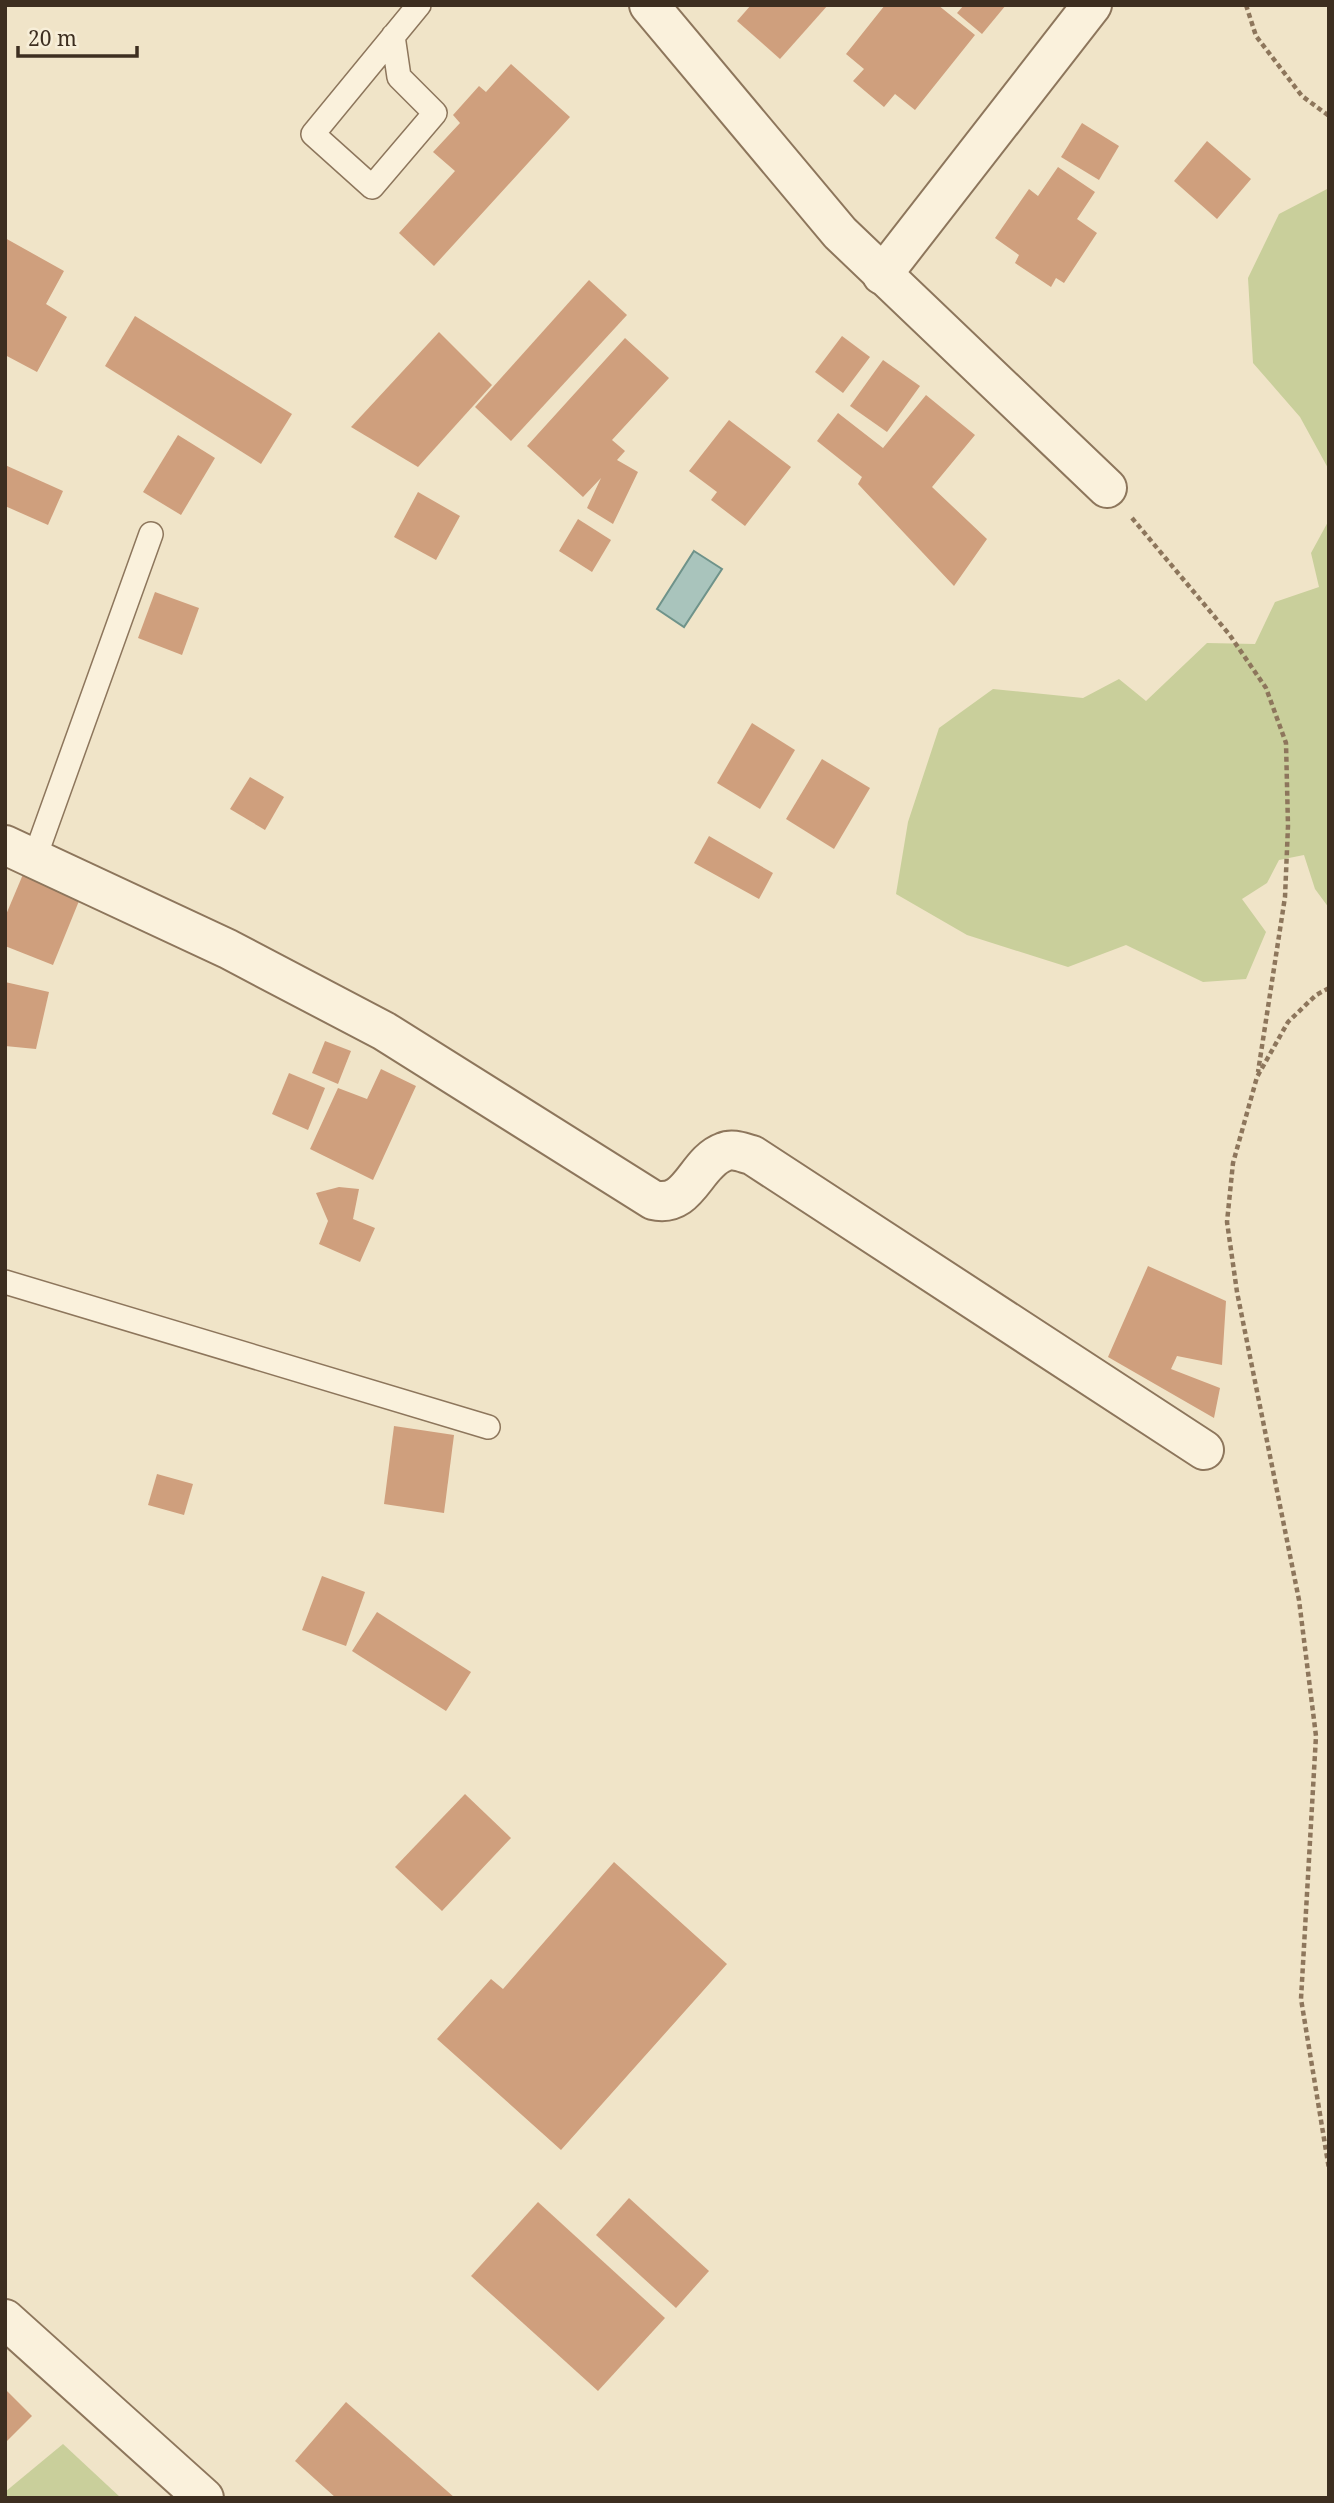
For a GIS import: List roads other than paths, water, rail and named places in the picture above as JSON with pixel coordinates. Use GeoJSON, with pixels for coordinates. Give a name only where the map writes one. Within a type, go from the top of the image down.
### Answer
{"type":"FeatureCollection","features":[{"type":"Feature","properties":{"kind":"street"},"geometry":{"type":"LineString","coordinates":[[649,5],[840,233],[1107,488]]}},
{"type":"Feature","properties":{"kind":"street"},"geometry":{"type":"LineString","coordinates":[[882,275],[1092,5]]}},
{"type":"Feature","properties":{"kind":"street"},"geometry":{"type":"LineString","coordinates":[[20,851],[228,949],[384,1031],[653,1200],[665,1203],[676,1199],[712,1160],[723,1152],[734,1150],[752,1155],[1204,1450]]}},
{"type":"Feature","properties":{"kind":"street"},"geometry":{"type":"LineString","coordinates":[[5,2319],[204,2498]]}},
{"type":"Feature","properties":{"kind":"lane"},"geometry":{"type":"LineString","coordinates":[[393,36],[399,77],[435,113],[372,187],[313,134],[393,36],[419,5]]}},
{"type":"Feature","properties":{"kind":"lane"},"geometry":{"type":"LineString","coordinates":[[20,851],[151,534]]}},
{"type":"Feature","properties":{"kind":"lane"},"geometry":{"type":"LineString","coordinates":[[5,1282],[488,1427]]}},
{"type":"Feature","properties":{"kind":"water"},"geometry":{"type":"Polygon","coordinates":[[[694,551],[722,569],[684,627],[657,609],[694,551]]]}}]}
